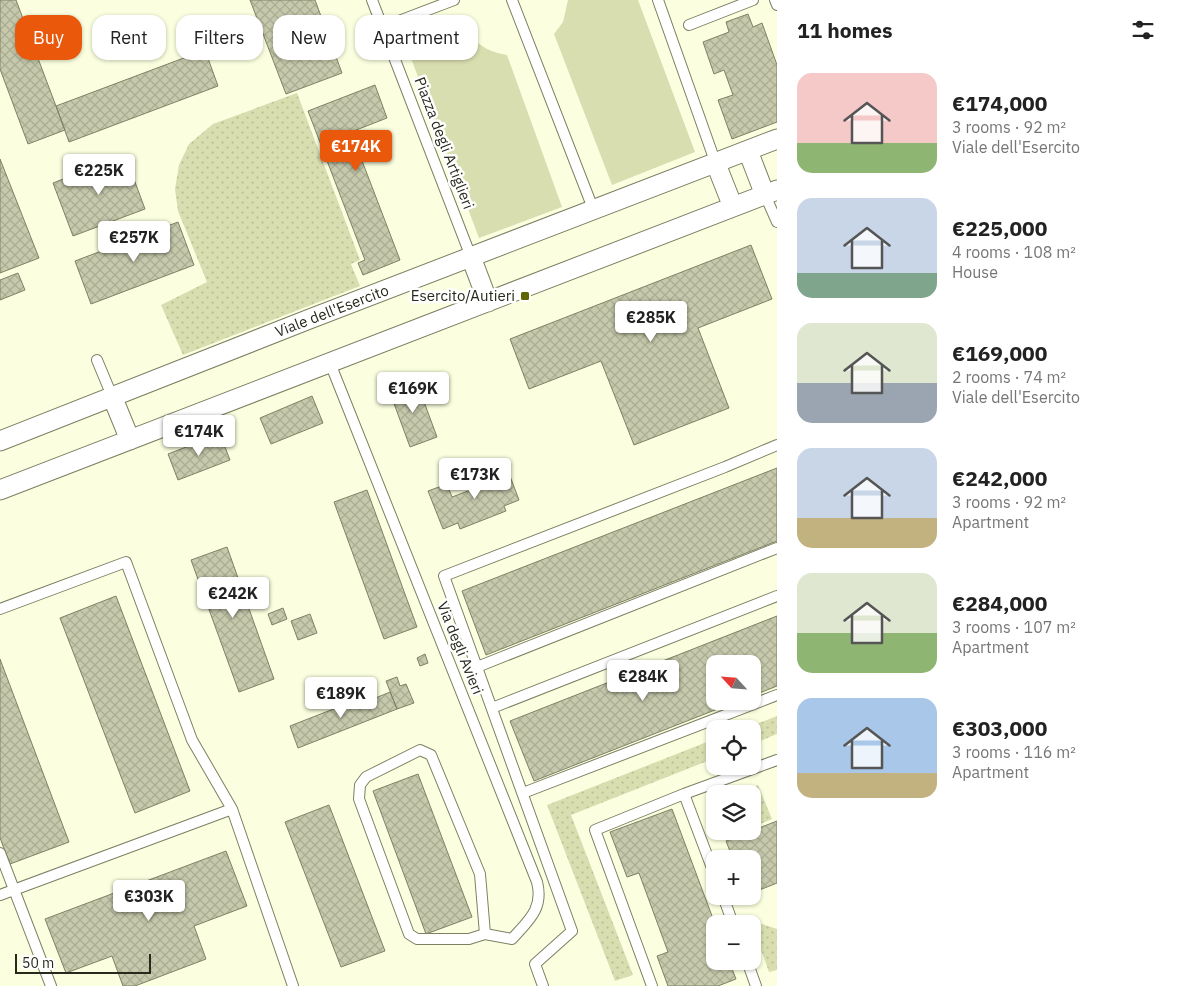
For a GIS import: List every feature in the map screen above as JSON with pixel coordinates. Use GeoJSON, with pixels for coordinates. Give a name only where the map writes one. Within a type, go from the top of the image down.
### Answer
{"type":"FeatureCollection","features":[{"type":"Feature","properties":{"kind":"street","name":"Viale dell'Esercito"},"geometry":{"type":"LineString","coordinates":[[0,441],[112,396],[777,140]]}},
{"type":"Feature","properties":{"kind":"street"},"geometry":{"type":"LineString","coordinates":[[0,490],[771,192],[748,151]]}},
{"type":"Feature","properties":{"kind":"street"},"geometry":{"type":"LineString","coordinates":[[716,164],[733,207]]}},
{"type":"Feature","properties":{"kind":"street"},"geometry":{"type":"LineString","coordinates":[[471,257],[488,302]]}},
{"type":"Feature","properties":{"kind":"street"},"geometry":{"type":"LineString","coordinates":[[112,396],[130,440]]}},
{"type":"Feature","properties":{"kind":"lane","name":"Piazza degli Artiglieri"},"geometry":{"type":"LineString","coordinates":[[372,0],[378,15]]}},
{"type":"Feature","properties":{"kind":"lane"},"geometry":{"type":"LineString","coordinates":[[415,15],[454,0]]}},
{"type":"Feature","properties":{"kind":"lane"},"geometry":{"type":"LineString","coordinates":[[512,0],[594,211]]}},
{"type":"Feature","properties":{"kind":"lane"},"geometry":{"type":"LineString","coordinates":[[658,0],[716,164]]}},
{"type":"Feature","properties":{"kind":"lane"},"geometry":{"type":"LineString","coordinates":[[689,24],[753,0]]}},
{"type":"Feature","properties":{"kind":"lane"},"geometry":{"type":"LineString","coordinates":[[775,0],[777,5]]}},
{"type":"Feature","properties":{"kind":"lane","name":"Piazza degli Artiglieri"},"geometry":{"type":"LineString","coordinates":[[396,60],[471,257]]}},
{"type":"Feature","properties":{"kind":"lane"},"geometry":{"type":"LineString","coordinates":[[771,192],[777,222]]}},
{"type":"Feature","properties":{"kind":"lane"},"geometry":{"type":"LineString","coordinates":[[97,360],[112,396]]}},
{"type":"Feature","properties":{"kind":"lane","name":"Via degli Avieri"},"geometry":{"type":"LineString","coordinates":[[330,362],[537,882],[540,897],[533,914],[512,939],[485,934]]}},
{"type":"Feature","properties":{"kind":"lane"},"geometry":{"type":"LineString","coordinates":[[543,986],[535,964],[572,931],[444,576],[777,445]]}},
{"type":"Feature","properties":{"kind":"lane"},"geometry":{"type":"LineString","coordinates":[[477,667],[777,548]]}},
{"type":"Feature","properties":{"kind":"lane"},"geometry":{"type":"LineString","coordinates":[[0,610],[126,562],[192,740],[232,809],[293,986]]}},
{"type":"Feature","properties":{"kind":"lane"},"geometry":{"type":"LineString","coordinates":[[492,708],[777,596]]}},
{"type":"Feature","properties":{"kind":"lane"},"geometry":{"type":"LineString","coordinates":[[523,793],[777,695]]}},
{"type":"Feature","properties":{"kind":"lane"},"geometry":{"type":"LineString","coordinates":[[420,750],[431,755],[480,874],[485,934],[469,938],[417,939],[409,934],[359,798],[360,785],[366,777],[420,750]]}},
{"type":"Feature","properties":{"kind":"lane"},"geometry":{"type":"LineString","coordinates":[[652,986],[595,830],[684,794],[777,760]]}},
{"type":"Feature","properties":{"kind":"lane"},"geometry":{"type":"LineString","coordinates":[[684,794],[706,852]]}},
{"type":"Feature","properties":{"kind":"lane"},"geometry":{"type":"LineString","coordinates":[[0,895],[232,809]]}},
{"type":"Feature","properties":{"kind":"lane"},"geometry":{"type":"LineString","coordinates":[[0,853],[51,986]]}},
{"type":"Feature","properties":{"kind":"lane"},"geometry":{"type":"LineString","coordinates":[[750,970],[756,986]]}},
{"type":"Feature","properties":{"kind":"green space"},"geometry":{"type":"Polygon","coordinates":[[[568,0],[638,0],[695,152],[612,185],[554,34],[563,22],[568,0]]]}},
{"type":"Feature","properties":{"kind":"green space"},"geometry":{"type":"Polygon","coordinates":[[[478,42],[493,52],[507,55],[562,207],[479,238],[412,60],[478,60],[478,42]]]}},
{"type":"Feature","properties":{"kind":"green space"},"geometry":{"type":"Polygon","coordinates":[[[297,93],[360,260],[351,264],[360,286],[183,355],[161,305],[207,282],[178,211],[175,189],[179,165],[189,144],[213,124],[297,93]]]}},
{"type":"Feature","properties":{"kind":"green space"},"geometry":{"type":"Polygon","coordinates":[[[777,716],[777,734],[761,741],[761,722],[777,716]]]}},
{"type":"Feature","properties":{"kind":"green space"},"geometry":{"type":"Polygon","coordinates":[[[706,742],[706,762],[571,815],[633,975],[615,981],[547,805],[706,742]]]}},
{"type":"Feature","properties":{"kind":"green space"},"geometry":{"type":"Polygon","coordinates":[[[761,792],[772,819],[761,824],[761,792]]]}},
{"type":"Feature","properties":{"kind":"green space"},"geometry":{"type":"Polygon","coordinates":[[[761,924],[777,929],[777,970],[769,972],[761,949],[761,924]]]}},
{"type":"Feature","properties":{"kind":"building"},"geometry":{"type":"Polygon","coordinates":[[[0,0],[16,0],[22,15],[15,15],[15,60],[39,60],[65,130],[28,144],[0,69],[0,0]]]}},
{"type":"Feature","properties":{"kind":"building"},"geometry":{"type":"Polygon","coordinates":[[[250,0],[315,0],[321,15],[273,15],[273,60],[337,60],[342,73],[286,94],[263,34],[263,15],[256,15],[250,0]]]}},
{"type":"Feature","properties":{"kind":"building"},"geometry":{"type":"Polygon","coordinates":[[[748,14],[753,27],[762,23],[777,65],[777,122],[732,139],[718,100],[733,95],[724,70],[714,74],[703,42],[729,32],[726,22],[748,14]]]}},
{"type":"Feature","properties":{"kind":"building"},"geometry":{"type":"Polygon","coordinates":[[[178,60],[209,60],[218,86],[69,142],[56,106],[178,60]]]}},
{"type":"Feature","properties":{"kind":"building"},"geometry":{"type":"Polygon","coordinates":[[[375,85],[387,118],[351,132],[400,260],[363,275],[358,263],[365,260],[308,111],[375,85]]]}},
{"type":"Feature","properties":{"kind":"building"},"geometry":{"type":"Polygon","coordinates":[[[125,155],[145,209],[73,236],[53,183],[125,155]]]}},
{"type":"Feature","properties":{"kind":"building"},"geometry":{"type":"Polygon","coordinates":[[[0,159],[39,258],[0,273],[0,159]]]}},
{"type":"Feature","properties":{"kind":"building"},"geometry":{"type":"Polygon","coordinates":[[[178,222],[194,265],[91,304],[75,261],[178,222]]]}},
{"type":"Feature","properties":{"kind":"building"},"geometry":{"type":"Polygon","coordinates":[[[751,245],[772,299],[698,328],[729,408],[634,445],[601,361],[529,389],[510,339],[751,245]]]}},
{"type":"Feature","properties":{"kind":"building"},"geometry":{"type":"Polygon","coordinates":[[[18,273],[25,290],[0,300],[0,280],[18,273]]]}},
{"type":"Feature","properties":{"kind":"building"},"geometry":{"type":"Polygon","coordinates":[[[416,380],[437,437],[410,447],[389,390],[416,380]]]}},
{"type":"Feature","properties":{"kind":"building"},"geometry":{"type":"Polygon","coordinates":[[[312,396],[323,423],[271,444],[260,418],[312,396]]]}},
{"type":"Feature","properties":{"kind":"building"},"geometry":{"type":"Polygon","coordinates":[[[220,434],[230,460],[178,480],[168,454],[220,434]]]}},
{"type":"Feature","properties":{"kind":"building"},"geometry":{"type":"Polygon","coordinates":[[[505,463],[519,500],[504,506],[506,511],[460,529],[458,523],[443,529],[428,491],[447,484],[452,497],[492,482],[488,470],[505,463]]]}},
{"type":"Feature","properties":{"kind":"building"},"geometry":{"type":"Polygon","coordinates":[[[777,468],[777,541],[486,655],[462,591],[777,468]]]}},
{"type":"Feature","properties":{"kind":"building"},"geometry":{"type":"Polygon","coordinates":[[[367,490],[417,627],[384,639],[334,502],[367,490]]]}},
{"type":"Feature","properties":{"kind":"building"},"geometry":{"type":"Polygon","coordinates":[[[227,547],[274,679],[239,692],[191,560],[227,547]]]}},
{"type":"Feature","properties":{"kind":"building"},"geometry":{"type":"Polygon","coordinates":[[[116,596],[190,791],[135,813],[60,618],[116,596]]]}},
{"type":"Feature","properties":{"kind":"building"},"geometry":{"type":"Polygon","coordinates":[[[283,608],[287,619],[272,625],[268,614],[283,608]]]}},
{"type":"Feature","properties":{"kind":"building"},"geometry":{"type":"Polygon","coordinates":[[[310,614],[317,633],[298,640],[291,621],[310,614]]]}},
{"type":"Feature","properties":{"kind":"building"},"geometry":{"type":"Polygon","coordinates":[[[777,616],[777,686],[761,692],[761,655],[706,655],[706,710],[715,710],[534,781],[510,721],[777,616]]]}},
{"type":"Feature","properties":{"kind":"building"},"geometry":{"type":"Polygon","coordinates":[[[425,654],[428,663],[420,666],[417,658],[425,654]]]}},
{"type":"Feature","properties":{"kind":"building"},"geometry":{"type":"Polygon","coordinates":[[[0,659],[69,842],[10,864],[0,838],[0,659]]]}},
{"type":"Feature","properties":{"kind":"building"},"geometry":{"type":"Polygon","coordinates":[[[397,677],[400,686],[406,684],[414,703],[397,709],[386,681],[397,677]]]}},
{"type":"Feature","properties":{"kind":"building"},"geometry":{"type":"Polygon","coordinates":[[[390,692],[397,709],[298,748],[290,726],[359,699],[361,704],[390,692]]]}},
{"type":"Feature","properties":{"kind":"building"},"geometry":{"type":"Polygon","coordinates":[[[418,774],[472,917],[426,934],[373,791],[418,774]]]}},
{"type":"Feature","properties":{"kind":"building"},"geometry":{"type":"Polygon","coordinates":[[[329,805],[385,951],[341,967],[285,822],[329,805]]]}},
{"type":"Feature","properties":{"kind":"building"},"geometry":{"type":"Polygon","coordinates":[[[672,809],[706,900],[706,905],[708,905],[712,915],[706,915],[706,970],[732,970],[736,979],[718,986],[668,986],[657,956],[668,952],[639,873],[627,877],[610,832],[672,809]]]}},
{"type":"Feature","properties":{"kind":"building"},"geometry":{"type":"Polygon","coordinates":[[[777,821],[777,883],[761,889],[761,850],[730,850],[726,841],[761,840],[761,827],[777,821]]]}},
{"type":"Feature","properties":{"kind":"building"},"geometry":{"type":"Polygon","coordinates":[[[226,851],[247,906],[194,926],[206,959],[135,986],[123,986],[112,956],[66,973],[45,919],[226,851]]]}},
{"type":"Feature","properties":{"kind":"place","name":"Esercito/Autieri"},"geometry":{"type":"Point","coordinates":[525,296]}}]}
